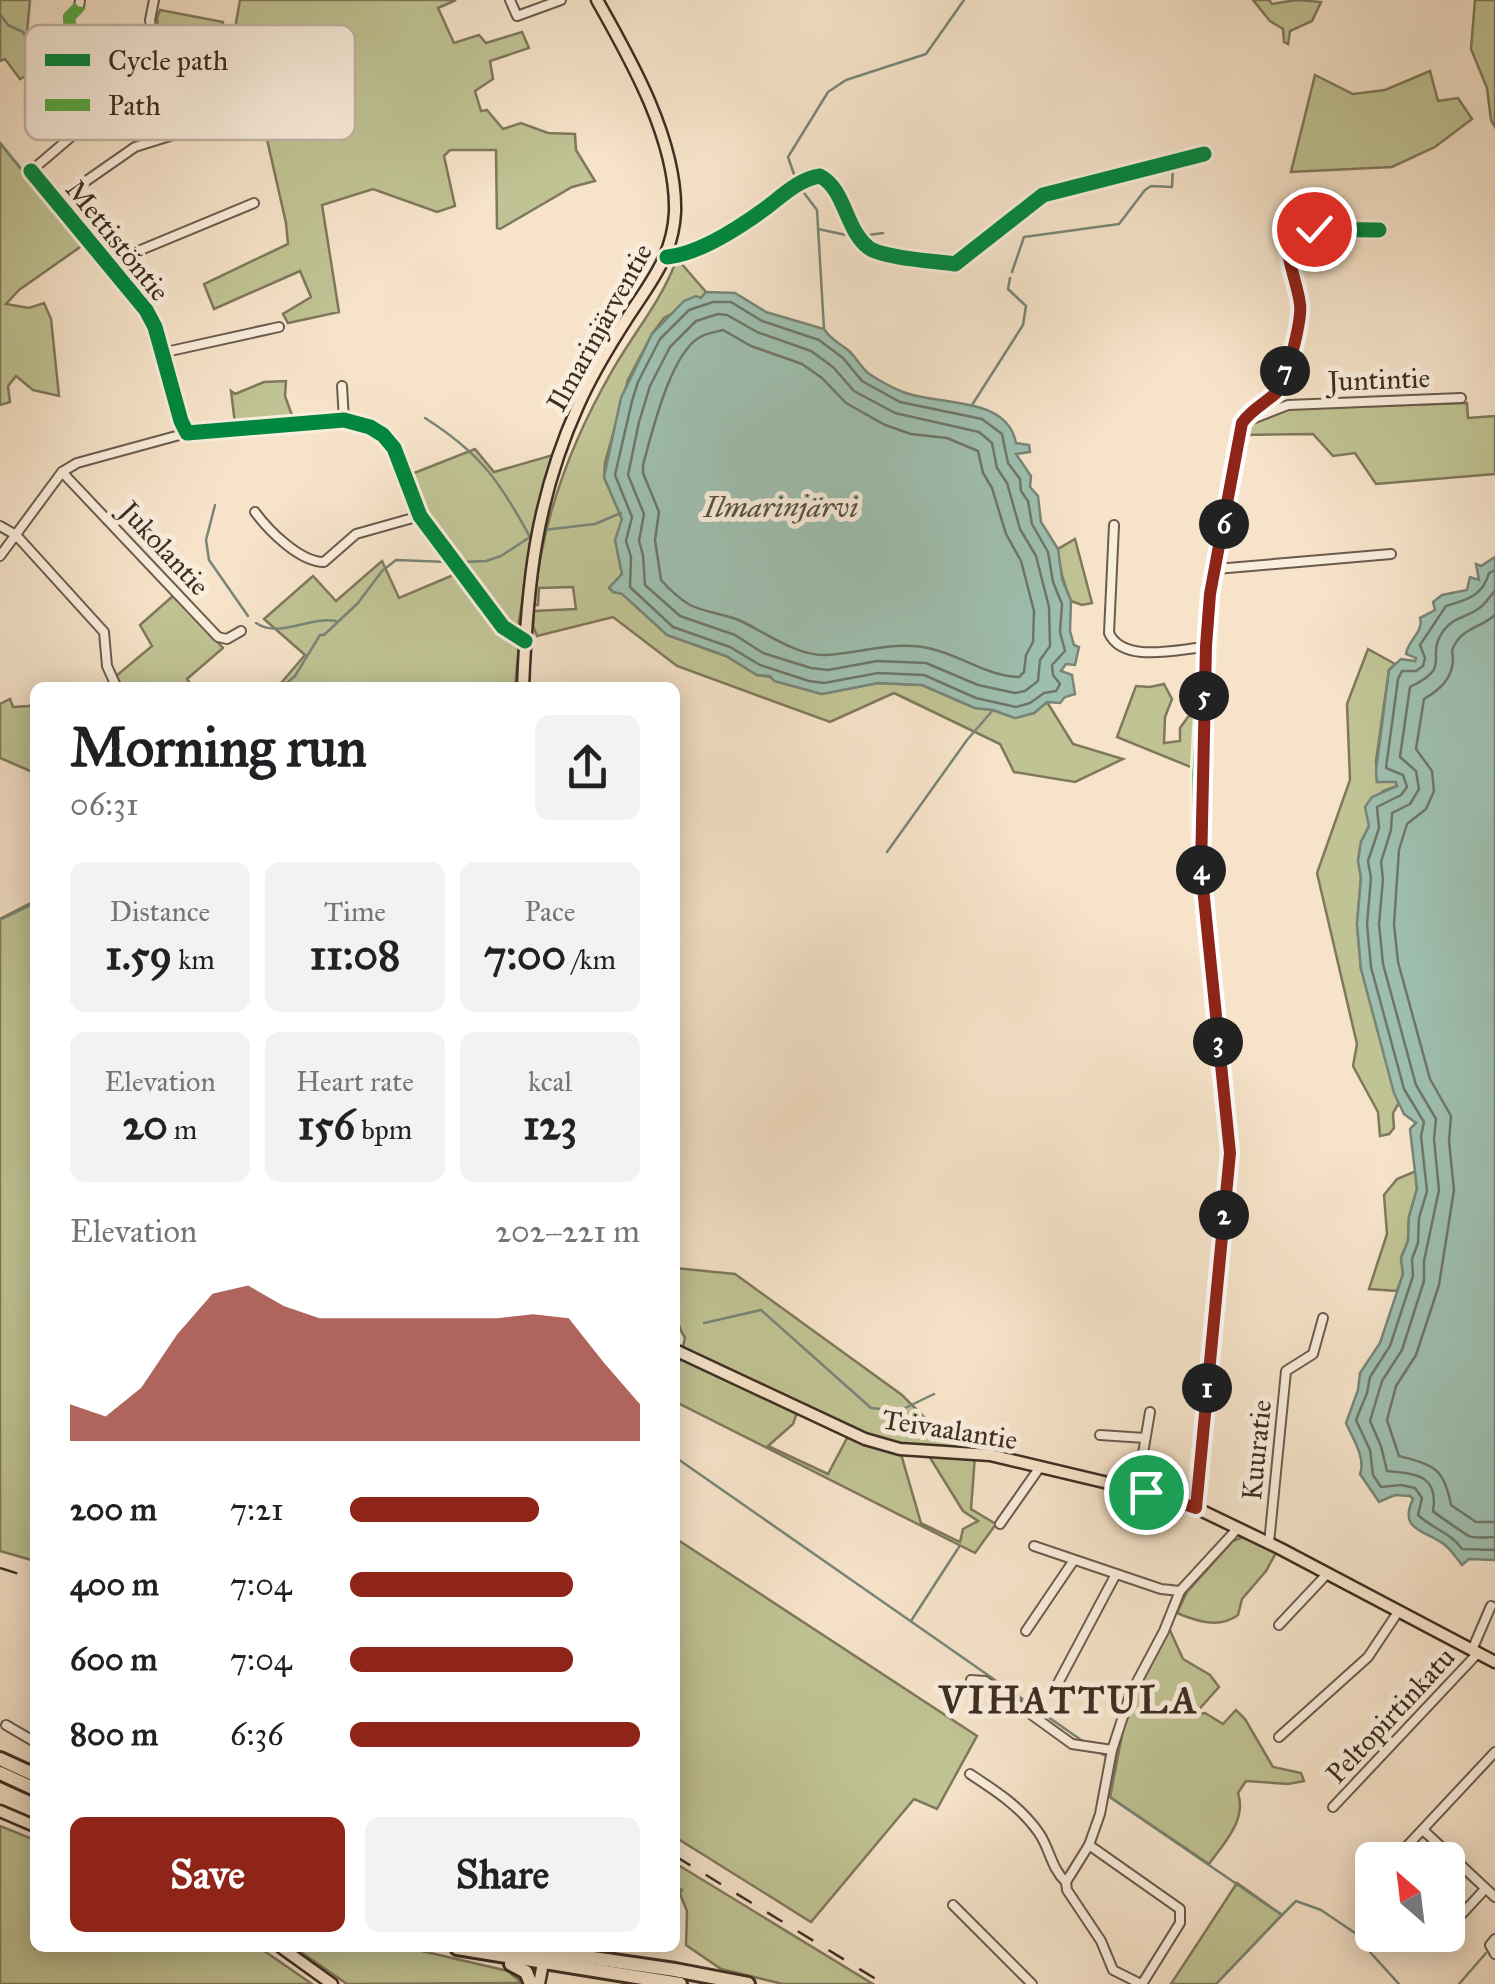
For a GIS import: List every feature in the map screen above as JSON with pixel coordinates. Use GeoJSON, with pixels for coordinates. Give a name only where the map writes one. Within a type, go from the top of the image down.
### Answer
{"type":"FeatureCollection","features":[{"type":"Feature","properties":{"kind":"highway"},"geometry":{"type":"LineString","coordinates":[[0,1759],[30,1772]]}},
{"type":"Feature","properties":{"kind":"highway"},"geometry":{"type":"LineString","coordinates":[[0,1773],[30,1787]]}},
{"type":"Feature","properties":{"kind":"highway"},"geometry":{"type":"LineString","coordinates":[[476,1952],[538,1953],[613,1961],[748,1984]]}},
{"type":"Feature","properties":{"kind":"highway"},"geometry":{"type":"LineString","coordinates":[[586,1952],[613,1961]]}},
{"type":"Feature","properties":{"kind":"highway"},"geometry":{"type":"LineString","coordinates":[[481,1953],[494,1961],[519,1966],[534,1984]]}},
{"type":"Feature","properties":{"kind":"highway"},"geometry":{"type":"LineString","coordinates":[[538,1953],[680,1984]]}},
{"type":"Feature","properties":{"kind":"main road","name":"Ilmarinjärventie"},"geometry":{"type":"LineString","coordinates":[[523,682],[534,542],[561,446],[606,352],[667,257],[675,210],[668,163],[638,76],[597,0]]}},
{"type":"Feature","properties":{"kind":"main road","name":"Teivaalantie"},"geometry":{"type":"LineString","coordinates":[[680,1352],[864,1439],[900,1449],[990,1454],[1196,1508],[1495,1662]]}},
{"type":"Feature","properties":{"kind":"main road"},"geometry":{"type":"LineString","coordinates":[[0,1811],[30,1824]]}},
{"type":"Feature","properties":{"kind":"main road"},"geometry":{"type":"LineString","coordinates":[[288,1952],[332,1984]]}},
{"type":"Feature","properties":{"kind":"main road"},"geometry":{"type":"LineString","coordinates":[[534,1984],[538,1953]]}},
{"type":"Feature","properties":{"kind":"street"},"geometry":{"type":"LineString","coordinates":[[70,25],[69,17],[80,0]]}},
{"type":"Feature","properties":{"kind":"street"},"geometry":{"type":"LineString","coordinates":[[151,25],[154,0]]}},
{"type":"Feature","properties":{"kind":"street"},"geometry":{"type":"LineString","coordinates":[[510,0],[517,16],[562,0]]}},
{"type":"Feature","properties":{"kind":"street","name":"Mettistöntie"},"geometry":{"type":"LineString","coordinates":[[67,140],[31,171],[146,310],[155,327],[187,433]]}},
{"type":"Feature","properties":{"kind":"street"},"geometry":{"type":"LineString","coordinates":[[56,202],[149,140]]}},
{"type":"Feature","properties":{"kind":"street"},"geometry":{"type":"LineString","coordinates":[[667,257],[693,250],[754,216],[804,180],[820,176],[832,186],[858,238],[872,251],[955,264],[1042,196],[1204,154]]}},
{"type":"Feature","properties":{"kind":"street"},"geometry":{"type":"LineString","coordinates":[[107,264],[254,202]]}},
{"type":"Feature","properties":{"kind":"street"},"geometry":{"type":"LineString","coordinates":[[1196,1508],[1230,1153],[1201,868],[1206,646],[1216,568],[1242,423],[1252,410],[1278,392],[1294,349],[1300,306],[1288,235],[1299,229],[1379,230]]}},
{"type":"Feature","properties":{"kind":"street"},"geometry":{"type":"LineString","coordinates":[[161,352],[279,327]]}},
{"type":"Feature","properties":{"kind":"street"},"geometry":{"type":"LineString","coordinates":[[342,386],[344,420]]}},
{"type":"Feature","properties":{"kind":"street","name":"Juntintie"},"geometry":{"type":"LineString","coordinates":[[1242,423],[1288,405],[1461,398]]}},
{"type":"Feature","properties":{"kind":"street"},"geometry":{"type":"LineString","coordinates":[[0,556],[62,472],[77,463],[187,433],[344,420],[384,435],[394,448],[420,516],[503,627],[525,641]]}},
{"type":"Feature","properties":{"kind":"street","name":"Jukolantie"},"geometry":{"type":"LineString","coordinates":[[62,472],[218,637],[228,639],[241,631]]}},
{"type":"Feature","properties":{"kind":"street"},"geometry":{"type":"LineString","coordinates":[[255,512],[264,524],[312,562],[324,562],[356,534],[420,516]]}},
{"type":"Feature","properties":{"kind":"street"},"geometry":{"type":"LineString","coordinates":[[1114,525],[1109,633],[1112,641],[1121,649],[1134,651],[1206,646]]}},
{"type":"Feature","properties":{"kind":"street"},"geometry":{"type":"LineString","coordinates":[[0,526],[16,535],[104,632],[107,666],[114,682]]}},
{"type":"Feature","properties":{"kind":"street"},"geometry":{"type":"LineString","coordinates":[[1216,568],[1391,554]]}},
{"type":"Feature","properties":{"kind":"street","name":"Kuuratie"},"geometry":{"type":"LineString","coordinates":[[1268,1543],[1286,1371],[1314,1354],[1322,1318]]}},
{"type":"Feature","properties":{"kind":"street"},"geometry":{"type":"LineString","coordinates":[[1137,1490],[1150,1412]]}},
{"type":"Feature","properties":{"kind":"street"},"geometry":{"type":"LineString","coordinates":[[1100,1435],[1145,1438]]}},
{"type":"Feature","properties":{"kind":"street"},"geometry":{"type":"LineString","coordinates":[[1000,1524],[1040,1467]]}},
{"type":"Feature","properties":{"kind":"street"},"geometry":{"type":"LineString","coordinates":[[1066,1882],[1089,1845],[1100,1814],[1122,1714],[1180,1591],[1238,1528]]}},
{"type":"Feature","properties":{"kind":"street"},"geometry":{"type":"LineString","coordinates":[[1034,1546],[1160,1589],[1180,1591]]}},
{"type":"Feature","properties":{"kind":"street"},"geometry":{"type":"LineString","coordinates":[[1026,1631],[1074,1560]]}},
{"type":"Feature","properties":{"kind":"street"},"geometry":{"type":"LineString","coordinates":[[1057,1684],[1116,1574]]}},
{"type":"Feature","properties":{"kind":"street"},"geometry":{"type":"LineString","coordinates":[[1279,1626],[1327,1574]]}},
{"type":"Feature","properties":{"kind":"street"},"geometry":{"type":"LineString","coordinates":[[1475,1651],[1491,1606]]}},
{"type":"Feature","properties":{"kind":"street"},"geometry":{"type":"LineString","coordinates":[[1279,1737],[1368,1657],[1398,1612]]}},
{"type":"Feature","properties":{"kind":"street","name":"Peltopirtinkatu"},"geometry":{"type":"LineString","coordinates":[[1333,1806],[1475,1651]]}},
{"type":"Feature","properties":{"kind":"street"},"geometry":{"type":"LineString","coordinates":[[971,1680],[985,1680],[1072,1744],[1112,1750]]}},
{"type":"Feature","properties":{"kind":"street"},"geometry":{"type":"LineString","coordinates":[[6,1726],[30,1739]]}},
{"type":"Feature","properties":{"kind":"street"},"geometry":{"type":"LineString","coordinates":[[1411,1842],[1495,1752]]}},
{"type":"Feature","properties":{"kind":"street"},"geometry":{"type":"LineString","coordinates":[[970,1774],[1018,1808],[1042,1836],[1070,1898],[1101,1941],[1113,1970],[1113,1982]]}},
{"type":"Feature","properties":{"kind":"street"},"geometry":{"type":"LineString","coordinates":[[1422,1830],[1435,1842]]}},
{"type":"Feature","properties":{"kind":"street"},"geometry":{"type":"LineString","coordinates":[[1089,1845],[1180,1909],[1180,1923],[1141,1984],[1113,1970]]}},
{"type":"Feature","properties":{"kind":"street"},"geometry":{"type":"LineString","coordinates":[[1465,1870],[1495,1898]]}},
{"type":"Feature","properties":{"kind":"street"},"geometry":{"type":"LineString","coordinates":[[1465,1911],[1485,1889]]}},
{"type":"Feature","properties":{"kind":"street"},"geometry":{"type":"LineString","coordinates":[[953,1905],[1032,1984]]}},
{"type":"Feature","properties":{"kind":"street"},"geometry":{"type":"LineString","coordinates":[[1495,1939],[1490,1945],[1495,1954]]}},
{"type":"Feature","properties":{"kind":"shaded area"},"geometry":{"type":"Polygon","coordinates":[[[0,0],[30,0],[25,25],[25,76],[20,79],[5,59],[0,61],[0,0]]]}},
{"type":"Feature","properties":{"kind":"shaded area"},"geometry":{"type":"Polygon","coordinates":[[[240,0],[456,0],[438,8],[454,43],[479,35],[486,43],[522,32],[529,48],[490,61],[493,79],[475,91],[481,111],[487,110],[503,129],[521,123],[548,133],[575,134],[576,150],[595,181],[572,187],[500,229],[496,150],[450,150],[444,156],[455,206],[437,212],[373,189],[322,205],[339,312],[288,323],[283,314],[311,297],[300,271],[214,309],[204,284],[288,244],[267,140],[355,140],[355,25],[236,25],[240,0]]]}},
{"type":"Feature","properties":{"kind":"shaded area"},"geometry":{"type":"Polygon","coordinates":[[[1253,0],[1269,0],[1272,4],[1296,0],[1321,2],[1312,21],[1290,31],[1288,44],[1284,42],[1283,29],[1270,21],[1253,0]]]}},
{"type":"Feature","properties":{"kind":"shaded area"},"geometry":{"type":"Polygon","coordinates":[[[1475,0],[1495,0],[1495,127],[1487,88],[1471,49],[1475,0]]]}},
{"type":"Feature","properties":{"kind":"shaded area"},"geometry":{"type":"Polygon","coordinates":[[[160,10],[223,22],[158,25],[160,10]]]}},
{"type":"Feature","properties":{"kind":"shaded area"},"geometry":{"type":"Polygon","coordinates":[[[1430,71],[1438,101],[1458,98],[1472,119],[1435,147],[1392,167],[1291,172],[1315,75],[1353,94],[1385,90],[1430,71]]]}},
{"type":"Feature","properties":{"kind":"shaded area"},"geometry":{"type":"Polygon","coordinates":[[[0,143],[83,245],[19,290],[6,304],[29,308],[44,303],[51,319],[59,396],[33,390],[16,376],[8,386],[10,402],[0,405],[0,143]]]}},
{"type":"Feature","properties":{"kind":"shaded area"},"geometry":{"type":"Polygon","coordinates":[[[680,262],[706,292],[664,318],[652,334],[628,380],[605,463],[604,477],[622,519],[617,548],[622,574],[610,587],[613,592],[622,593],[667,635],[726,656],[775,681],[822,694],[878,683],[922,685],[975,708],[1015,718],[1034,713],[1047,702],[1073,744],[1123,759],[1075,782],[1014,772],[1000,744],[894,693],[830,722],[677,666],[613,617],[537,636],[534,611],[576,609],[573,587],[539,588],[538,605],[534,605],[543,543],[571,455],[612,371],[654,306],[675,264],[680,262]]]}},
{"type":"Feature","properties":{"kind":"shaded area"},"geometry":{"type":"Polygon","coordinates":[[[286,381],[285,396],[293,418],[235,424],[231,391],[235,394],[264,382],[286,381]]]}},
{"type":"Feature","properties":{"kind":"shaded area"},"geometry":{"type":"Polygon","coordinates":[[[1467,403],[1468,418],[1495,416],[1495,474],[1376,484],[1355,453],[1333,456],[1313,434],[1243,435],[1246,425],[1286,409],[1467,403]]]}},
{"type":"Feature","properties":{"kind":"shaded area"},"geometry":{"type":"Polygon","coordinates":[[[475,449],[494,472],[553,455],[535,519],[518,628],[508,626],[424,515],[409,475],[475,449]]]}},
{"type":"Feature","properties":{"kind":"shaded area"},"geometry":{"type":"Polygon","coordinates":[[[1075,539],[1092,603],[1082,605],[1071,601],[1058,549],[1075,539]]]}},
{"type":"Feature","properties":{"kind":"shaded area"},"geometry":{"type":"Polygon","coordinates":[[[382,561],[399,598],[458,573],[519,645],[515,682],[282,682],[305,655],[264,619],[313,576],[336,601],[382,561]]]}},
{"type":"Feature","properties":{"kind":"shaded area"},"geometry":{"type":"Polygon","coordinates":[[[174,595],[223,648],[187,679],[189,682],[119,682],[116,676],[152,646],[140,625],[174,595]]]}},
{"type":"Feature","properties":{"kind":"shaded area"},"geometry":{"type":"Polygon","coordinates":[[[1368,649],[1395,664],[1389,670],[1376,761],[1377,782],[1396,781],[1397,786],[1383,791],[1368,815],[1369,826],[1358,860],[1361,969],[1399,1103],[1393,1113],[1394,1128],[1380,1136],[1378,1112],[1353,1066],[1357,1044],[1317,873],[1350,780],[1347,704],[1368,649]]]}},
{"type":"Feature","properties":{"kind":"shaded area"},"geometry":{"type":"Polygon","coordinates":[[[1164,684],[1172,699],[1165,717],[1164,743],[1180,741],[1180,728],[1193,710],[1199,711],[1198,770],[1117,737],[1136,686],[1164,684]]]}},
{"type":"Feature","properties":{"kind":"shaded area"},"geometry":{"type":"Polygon","coordinates":[[[10,699],[13,707],[30,705],[30,771],[0,758],[0,704],[10,699]]]}},
{"type":"Feature","properties":{"kind":"shaded area"},"geometry":{"type":"Polygon","coordinates":[[[30,904],[30,1560],[0,1551],[0,919],[30,904]]]}},
{"type":"Feature","properties":{"kind":"shaded area"},"geometry":{"type":"Polygon","coordinates":[[[1416,1171],[1417,1189],[1397,1291],[1369,1289],[1387,1234],[1384,1195],[1397,1179],[1416,1171]]]}},
{"type":"Feature","properties":{"kind":"shaded area"},"geometry":{"type":"Polygon","coordinates":[[[680,1268],[735,1274],[902,1395],[947,1440],[976,1442],[971,1509],[996,1524],[975,1553],[680,1404],[680,1359],[685,1338],[681,1330],[680,1268]],[[797,1413],[793,1424],[768,1446],[828,1474],[848,1436],[797,1413]],[[901,1454],[921,1523],[960,1542],[963,1529],[978,1521],[963,1511],[929,1456],[901,1454]]]}},
{"type":"Feature","properties":{"kind":"shaded area"},"geometry":{"type":"Polygon","coordinates":[[[1243,1537],[1277,1551],[1242,1599],[1238,1615],[1215,1623],[1177,1613],[1187,1592],[1233,1541],[1243,1537]]]}},
{"type":"Feature","properties":{"kind":"shaded area"},"geometry":{"type":"Polygon","coordinates":[[[680,1541],[977,1736],[937,1809],[914,1799],[811,1922],[680,1840],[680,1541]]]}},
{"type":"Feature","properties":{"kind":"shaded area"},"geometry":{"type":"Polygon","coordinates":[[[1169,1628],[1183,1659],[1210,1675],[1219,1687],[1195,1714],[1205,1713],[1223,1724],[1236,1710],[1273,1767],[1301,1773],[1304,1781],[1246,1781],[1238,1793],[1237,1822],[1209,1864],[1110,1797],[1126,1714],[1169,1628]]]}},
{"type":"Feature","properties":{"kind":"shaded area"},"geometry":{"type":"Polygon","coordinates":[[[0,1826],[30,1838],[30,1952],[266,1952],[312,1984],[0,1984],[0,1826]]]}},
{"type":"Feature","properties":{"kind":"shaded area"},"geometry":{"type":"Polygon","coordinates":[[[680,1866],[873,1984],[783,1984],[721,1969],[686,1945],[687,1911],[680,1866]]]}},
{"type":"Feature","properties":{"kind":"shaded area"},"geometry":{"type":"Polygon","coordinates":[[[1237,1883],[1282,1915],[1216,1984],[1171,1984],[1237,1883]]]}},
{"type":"Feature","properties":{"kind":"shaded area"},"geometry":{"type":"Polygon","coordinates":[[[301,1952],[426,1952],[508,1971],[522,1983],[347,1984],[301,1952]]]}},
{"type":"Feature","properties":{"kind":"water","name":"Ilmarinjärvi"},"geometry":{"type":"Polygon","coordinates":[[[706,292],[735,293],[766,312],[824,329],[880,381],[918,396],[986,409],[1010,428],[1016,443],[1029,445],[1030,452],[1016,454],[1031,476],[1030,487],[1038,496],[1041,522],[1058,549],[1062,579],[1071,601],[1070,631],[1074,645],[1079,647],[1075,665],[1066,664],[1061,671],[1072,675],[1075,694],[1015,718],[975,708],[922,685],[878,683],[822,694],[757,675],[726,656],[667,635],[622,594],[609,588],[622,574],[615,540],[622,519],[604,477],[621,398],[652,334],[684,301],[701,298],[706,292]]]}},
{"type":"Feature","properties":{"kind":"water"},"geometry":{"type":"Polygon","coordinates":[[[1495,557],[1495,1560],[1469,1559],[1462,1565],[1446,1546],[1412,1524],[1410,1496],[1395,1495],[1379,1502],[1360,1474],[1360,1455],[1346,1423],[1360,1373],[1380,1343],[1403,1274],[1401,1258],[1417,1189],[1410,1129],[1416,1123],[1404,1114],[1394,1093],[1361,969],[1358,861],[1369,826],[1365,807],[1372,797],[1397,786],[1396,782],[1377,782],[1376,771],[1389,670],[1401,659],[1415,661],[1406,654],[1407,649],[1420,628],[1420,618],[1435,610],[1433,602],[1442,595],[1467,590],[1470,577],[1479,580],[1476,564],[1481,566],[1495,557]]]}},
{"type":"Feature","properties":{"kind":"waterway"},"geometry":{"type":"LineString","coordinates":[[796,180],[788,157],[828,92],[846,80],[926,54],[964,0]]}},
{"type":"Feature","properties":{"kind":"waterway"},"geometry":{"type":"LineString","coordinates":[[0,14],[8,25],[25,35]]}},
{"type":"Feature","properties":{"kind":"waterway"},"geometry":{"type":"LineString","coordinates":[[0,143],[83,245]]}},
{"type":"Feature","properties":{"kind":"waterway"},"geometry":{"type":"LineString","coordinates":[[1012,272],[1024,237],[1119,224],[1145,190],[1151,186],[1172,187],[1173,167]]}},
{"type":"Feature","properties":{"kind":"waterway"},"geometry":{"type":"LineString","coordinates":[[801,189],[817,210],[824,329]]}},
{"type":"Feature","properties":{"kind":"waterway"},"geometry":{"type":"LineString","coordinates":[[818,229],[851,236]]}},
{"type":"Feature","properties":{"kind":"waterway"},"geometry":{"type":"LineString","coordinates":[[861,236],[883,233]]}},
{"type":"Feature","properties":{"kind":"waterway"},"geometry":{"type":"LineString","coordinates":[[972,405],[1023,325],[1026,306],[1008,289],[1010,278]]}},
{"type":"Feature","properties":{"kind":"waterway"},"geometry":{"type":"LineString","coordinates":[[425,418],[460,443],[486,469],[530,537],[486,561],[462,562],[458,557]]}},
{"type":"Feature","properties":{"kind":"waterway"},"geometry":{"type":"LineString","coordinates":[[215,505],[206,540],[209,560],[248,616]]}},
{"type":"Feature","properties":{"kind":"waterway"},"geometry":{"type":"LineString","coordinates":[[544,530],[595,524],[621,513]]}},
{"type":"Feature","properties":{"kind":"waterway"},"geometry":{"type":"LineString","coordinates":[[288,682],[320,635],[358,603],[382,571],[396,560],[448,562]]}},
{"type":"Feature","properties":{"kind":"waterway"},"geometry":{"type":"LineString","coordinates":[[256,623],[275,629],[336,621]]}},
{"type":"Feature","properties":{"kind":"waterway"},"geometry":{"type":"LineString","coordinates":[[887,852],[993,710]]}},
{"type":"Feature","properties":{"kind":"waterway"},"geometry":{"type":"LineString","coordinates":[[0,920],[30,905]]}},
{"type":"Feature","properties":{"kind":"waterway"},"geometry":{"type":"LineString","coordinates":[[704,1323],[761,1310],[871,1408],[899,1411],[934,1394]]}},
{"type":"Feature","properties":{"kind":"waterway"},"geometry":{"type":"LineString","coordinates":[[680,1460],[1084,1742]]}},
{"type":"Feature","properties":{"kind":"waterway"},"geometry":{"type":"LineString","coordinates":[[911,1621],[959,1547]]}},
{"type":"Feature","properties":{"kind":"waterway"},"geometry":{"type":"LineString","coordinates":[[1098,1752],[1106,1756]]}},
{"type":"Feature","properties":{"kind":"waterway"},"geometry":{"type":"LineString","coordinates":[[1115,1760],[1110,1797],[1282,1915],[1296,1901],[1321,1910],[1361,1937],[1360,1941],[1399,1984]]}},
{"type":"Feature","properties":{"kind":"waterway"},"geometry":{"type":"LineString","coordinates":[[1218,1982],[1282,1915]]}},
{"type":"Feature","properties":{"kind":"waterway"},"geometry":{"type":"LineString","coordinates":[[1459,1984],[1486,1953]]}},
{"type":"Feature","properties":{"kind":"railway"},"geometry":{"type":"LineString","coordinates":[[0,1568],[30,1577]]}},
{"type":"Feature","properties":{"kind":"railway"},"geometry":{"type":"LineString","coordinates":[[680,1859],[884,1984]]}},
{"type":"Feature","properties":{"kind":"marked path"},"geometry":{"type":"LineString","coordinates":[[70,25],[69,17],[80,0]]}},
{"type":"Feature","properties":{"kind":"cycle path"},"geometry":{"type":"LineString","coordinates":[[667,257],[693,251],[719,238],[798,184],[820,176],[829,182],[855,231],[869,248],[897,257],[955,264],[1043,195],[1204,154]]}},
{"type":"Feature","properties":{"kind":"cycle path"},"geometry":{"type":"LineString","coordinates":[[31,171],[146,310],[155,327],[187,433],[344,420],[370,427],[394,448],[420,516],[503,627],[525,641]]}},
{"type":"Feature","properties":{"kind":"cycle path"},"geometry":{"type":"LineString","coordinates":[[1196,1508],[1230,1153],[1201,868],[1200,774],[1210,595],[1242,423],[1280,387],[1296,336],[1300,304],[1288,235],[1299,229],[1379,230]]}},
{"type":"Feature","properties":{"kind":"district","name":"VIHATTULA"},"geometry":{"type":"Point","coordinates":[1069,1700]}},
{"type":"Feature","properties":{"kind":"route"},"geometry":{"type":"LineString","coordinates":[[1146,1492],[1196,1508],[1230,1153],[1201,868],[1200,774],[1210,594],[1242,423],[1265,398],[1278,392],[1294,349],[1300,306],[1288,235],[1292,230],[1314,229]]}}]}
